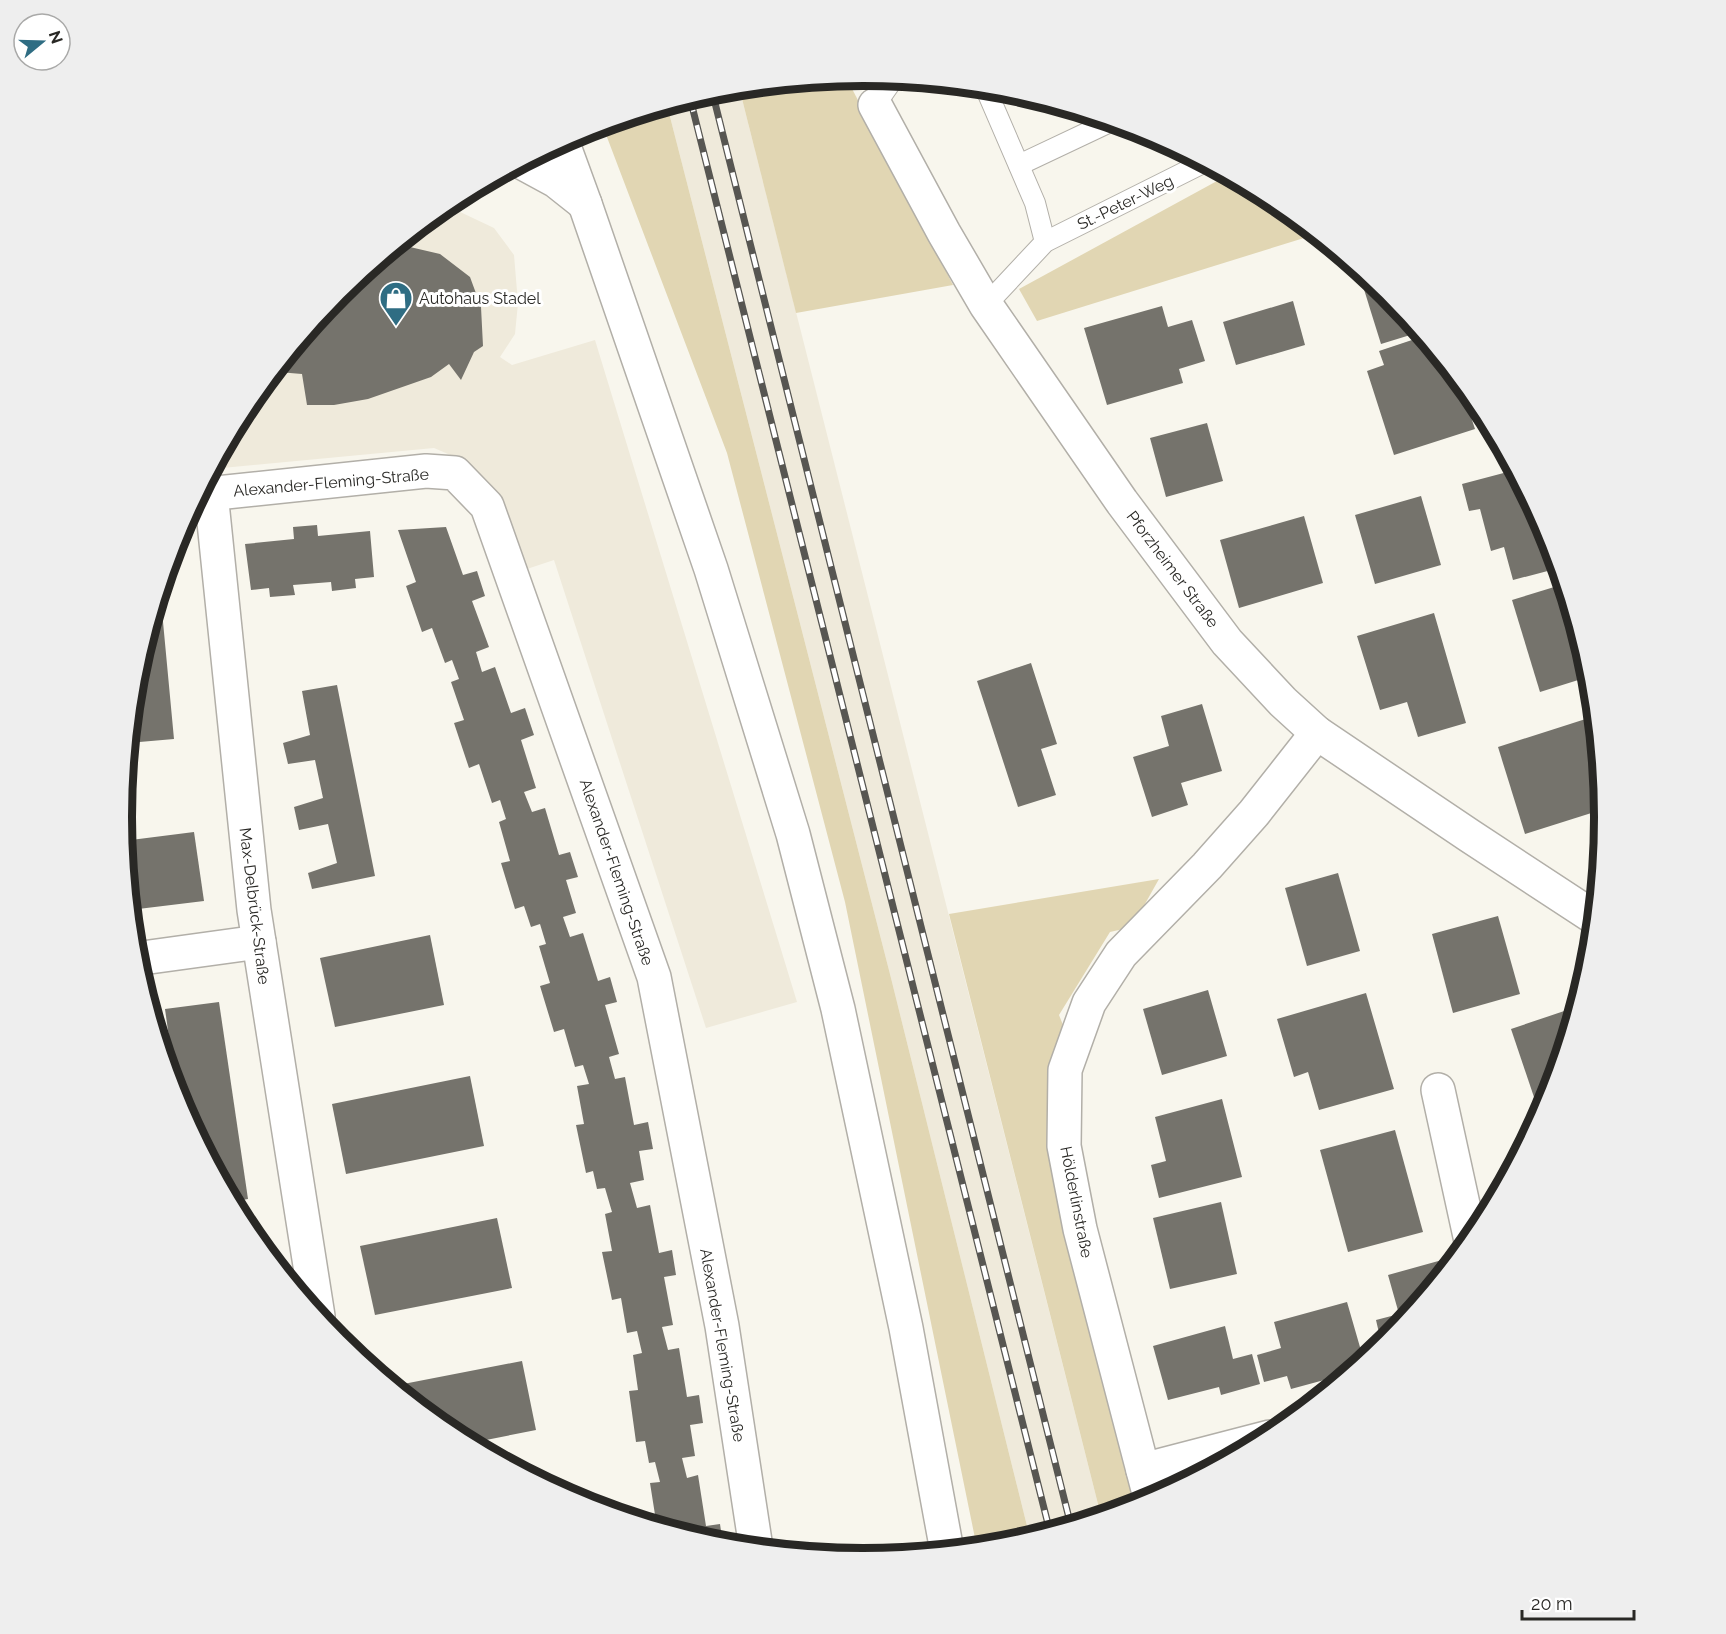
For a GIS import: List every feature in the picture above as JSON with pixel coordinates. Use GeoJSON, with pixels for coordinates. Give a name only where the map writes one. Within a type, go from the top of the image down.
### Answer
{"type":"FeatureCollection","features":[{"type":"Feature","properties":{"kind":"street","name":"Pforzheimer Straße"},"geometry":{"type":"LineString","coordinates":[[875,105],[986,305],[1122,502],[1227,642],[1283,702],[1317,733],[1470,836],[1588,912]]}},
{"type":"Feature","properties":{"kind":"street"},"geometry":{"type":"LineString","coordinates":[[565,149],[711,569],[793,834],[845,1043],[906,1328],[946,1543]]}},
{"type":"Feature","properties":{"kind":"street"},"geometry":{"type":"LineString","coordinates":[[529,166],[556,181],[585,204]]}},
{"type":"Feature","properties":{"kind":"street","name":"Alexander-Fleming-Straße"},"geometry":{"type":"LineString","coordinates":[[207,494],[426,471],[455,473],[487,507],[654,977],[722,1326],[755,1540]]}},
{"type":"Feature","properties":{"kind":"street","name":"Max-Delbrück-Straße"},"geometry":{"type":"LineString","coordinates":[[205,497],[259,942],[316,1302]]}},
{"type":"Feature","properties":{"kind":"street","name":"Hölderlinstraße"},"geometry":{"type":"LineString","coordinates":[[1147,1485],[1080,1229],[1064,1146],[1065,1070],[1089,1003],[1121,954],[1207,866],[1246,822],[1317,733]]}},
{"type":"Feature","properties":{"kind":"street"},"geometry":{"type":"LineString","coordinates":[[145,957],[259,942]]}},
{"type":"Feature","properties":{"kind":"street"},"geometry":{"type":"LineString","coordinates":[[1438,1090],[1468,1227]]}},
{"type":"Feature","properties":{"kind":"street"},"geometry":{"type":"LineString","coordinates":[[1147,1485],[1210,1460]]}},
{"type":"Feature","properties":{"kind":"lane"},"geometry":{"type":"LineString","coordinates":[[875,105],[888,87]]}},
{"type":"Feature","properties":{"kind":"lane"},"geometry":{"type":"LineString","coordinates":[[986,305],[1045,242],[1035,203],[989,97]]}},
{"type":"Feature","properties":{"kind":"lane"},"geometry":{"type":"LineString","coordinates":[[1019,165],[1102,126]]}},
{"type":"Feature","properties":{"kind":"lane","name":"St.-Peter-Weg"},"geometry":{"type":"LineString","coordinates":[[1045,242],[1197,166]]}},
{"type":"Feature","properties":{"kind":"shaded area"},"geometry":{"type":"Polygon","coordinates":[[[851,86],[953,285],[796,313],[741,96],[815,87],[851,86]]]}},
{"type":"Feature","properties":{"kind":"shaded area"},"geometry":{"type":"Polygon","coordinates":[[[741,96],[1099,1509],[1028,1529],[891,978],[669,112],[674,110],[741,96]]]}},
{"type":"Feature","properties":{"kind":"shaded area"},"geometry":{"type":"Polygon","coordinates":[[[669,112],[891,978],[1028,1529],[975,1539],[845,902],[727,453],[605,133],[669,112]]]}},
{"type":"Feature","properties":{"kind":"shaded area"},"geometry":{"type":"Polygon","coordinates":[[[1220,179],[1269,209],[1308,237],[1037,321],[1019,289],[1220,179]]]}},
{"type":"Feature","properties":{"kind":"shaded area"},"geometry":{"type":"Polygon","coordinates":[[[456,210],[494,228],[514,255],[518,303],[515,334],[500,357],[512,365],[595,340],[797,1002],[706,1028],[554,560],[527,569],[502,497],[469,463],[434,448],[221,468],[255,411],[313,335],[381,267],[456,210]]]}},
{"type":"Feature","properties":{"kind":"shaded area"},"geometry":{"type":"Polygon","coordinates":[[[1159,879],[1132,927],[1110,932],[1059,1015],[1065,1030],[1052,1078],[1134,1496],[1099,1509],[949,914],[1159,879]]]}},
{"type":"Feature","properties":{"kind":"building","name":"Autohaus Stadel"},"geometry":{"type":"Polygon","coordinates":[[[407,246],[440,254],[470,277],[481,307],[483,346],[474,352],[461,380],[449,364],[431,377],[368,399],[334,405],[307,405],[302,374],[283,372],[313,335],[346,300],[407,246]]]}},
{"type":"Feature","properties":{"kind":"building"},"geometry":{"type":"Polygon","coordinates":[[[1362,283],[1412,334],[1381,344],[1362,283]]]}},
{"type":"Feature","properties":{"kind":"building"},"geometry":{"type":"Polygon","coordinates":[[[1293,301],[1305,345],[1236,365],[1223,322],[1293,301]]]}},
{"type":"Feature","properties":{"kind":"building"},"geometry":{"type":"Polygon","coordinates":[[[1162,306],[1168,327],[1192,320],[1205,361],[1179,369],[1183,383],[1107,405],[1084,328],[1162,306]]]}},
{"type":"Feature","properties":{"kind":"building"},"geometry":{"type":"Polygon","coordinates":[[[1416,339],[1467,406],[1475,429],[1394,455],[1367,371],[1384,365],[1379,351],[1416,339]]]}},
{"type":"Feature","properties":{"kind":"building"},"geometry":{"type":"Polygon","coordinates":[[[1207,423],[1223,481],[1166,497],[1150,438],[1207,423]]]}},
{"type":"Feature","properties":{"kind":"building"},"geometry":{"type":"Polygon","coordinates":[[[1507,472],[1539,537],[1551,570],[1513,580],[1504,547],[1491,551],[1480,509],[1469,511],[1462,484],[1507,472]]]}},
{"type":"Feature","properties":{"kind":"building"},"geometry":{"type":"Polygon","coordinates":[[[1421,496],[1441,565],[1375,584],[1355,515],[1421,496]]]}},
{"type":"Feature","properties":{"kind":"building"},"geometry":{"type":"Polygon","coordinates":[[[1304,516],[1323,583],[1239,608],[1220,540],[1304,516]]]}},
{"type":"Feature","properties":{"kind":"building"},"geometry":{"type":"Polygon","coordinates":[[[317,525],[318,536],[370,531],[374,577],[355,579],[356,588],[332,591],[331,582],[293,585],[295,595],[270,597],[269,588],[251,590],[245,544],[294,539],[293,527],[317,525]]]}},
{"type":"Feature","properties":{"kind":"building"},"geometry":{"type":"Polygon","coordinates":[[[446,527],[463,575],[477,571],[485,596],[472,601],[489,647],[476,652],[482,672],[495,667],[511,713],[525,708],[534,735],[521,740],[536,788],[524,792],[532,812],[545,808],[559,855],[570,852],[578,877],[566,880],[576,913],[563,917],[570,937],[583,933],[598,981],[610,977],[617,1002],[605,1005],[619,1054],[609,1057],[615,1079],[625,1077],[634,1125],[648,1122],[653,1149],[639,1151],[644,1180],[630,1183],[637,1208],[650,1205],[659,1253],[672,1250],[676,1275],[664,1277],[673,1325],[662,1327],[668,1350],[679,1348],[687,1397],[699,1395],[703,1423],[690,1425],[695,1456],[682,1458],[687,1478],[698,1475],[706,1526],[720,1524],[721,1534],[656,1518],[650,1483],[660,1482],[655,1462],[649,1463],[645,1441],[636,1442],[629,1391],[638,1390],[633,1355],[642,1353],[637,1331],[627,1333],[621,1298],[612,1300],[602,1252],[612,1251],[605,1214],[612,1212],[605,1188],[597,1189],[593,1171],[586,1173],[576,1125],[584,1124],[577,1086],[589,1084],[583,1065],[575,1067],[564,1029],[554,1032],[540,986],[550,983],[539,946],[546,944],[540,924],[531,927],[524,906],[515,909],[501,863],[510,861],[499,822],[506,819],[500,800],[492,803],[479,764],[469,768],[454,723],[464,720],[451,682],[459,679],[452,660],[445,663],[432,628],[422,632],[406,586],[416,582],[398,530],[446,527]]]}},
{"type":"Feature","properties":{"kind":"building"},"geometry":{"type":"Polygon","coordinates":[[[1557,586],[1570,628],[1581,679],[1540,692],[1512,600],[1557,586]]]}},
{"type":"Feature","properties":{"kind":"building"},"geometry":{"type":"Polygon","coordinates":[[[162,609],[174,739],[136,742],[146,674],[162,609]]]}},
{"type":"Feature","properties":{"kind":"building"},"geometry":{"type":"Polygon","coordinates":[[[1434,613],[1466,723],[1418,737],[1407,702],[1380,710],[1357,636],[1434,613]]]}},
{"type":"Feature","properties":{"kind":"building"},"geometry":{"type":"Polygon","coordinates":[[[1031,663],[1057,744],[1041,749],[1056,795],[1018,807],[977,681],[1031,663]]]}},
{"type":"Feature","properties":{"kind":"building"},"geometry":{"type":"Polygon","coordinates":[[[337,685],[375,876],[312,889],[308,873],[337,863],[328,824],[299,830],[294,807],[323,798],[315,760],[288,764],[283,743],[310,735],[302,691],[337,685]]]}},
{"type":"Feature","properties":{"kind":"building"},"geometry":{"type":"Polygon","coordinates":[[[1202,704],[1222,771],[1181,783],[1188,805],[1152,817],[1133,757],[1169,746],[1161,716],[1202,704]]]}},
{"type":"Feature","properties":{"kind":"building"},"geometry":{"type":"Polygon","coordinates":[[[1587,718],[1593,769],[1594,812],[1525,834],[1498,747],[1587,718]]]}},
{"type":"Feature","properties":{"kind":"building"},"geometry":{"type":"Polygon","coordinates":[[[194,832],[204,901],[138,909],[132,840],[194,832]]]}},
{"type":"Feature","properties":{"kind":"building"},"geometry":{"type":"Polygon","coordinates":[[[1338,873],[1360,951],[1307,966],[1285,888],[1338,873]]]}},
{"type":"Feature","properties":{"kind":"building"},"geometry":{"type":"Polygon","coordinates":[[[1498,916],[1520,994],[1453,1013],[1432,934],[1498,916]]]}},
{"type":"Feature","properties":{"kind":"building"},"geometry":{"type":"Polygon","coordinates":[[[430,935],[444,1005],[335,1027],[320,958],[430,935]]]}},
{"type":"Feature","properties":{"kind":"building"},"geometry":{"type":"Polygon","coordinates":[[[1208,990],[1227,1056],[1162,1075],[1143,1009],[1208,990]]]}},
{"type":"Feature","properties":{"kind":"building"},"geometry":{"type":"Polygon","coordinates":[[[1366,993],[1394,1089],[1319,1110],[1308,1072],[1294,1077],[1277,1019],[1366,993]]]}},
{"type":"Feature","properties":{"kind":"building"},"geometry":{"type":"Polygon","coordinates":[[[219,1002],[248,1199],[241,1200],[230,1183],[187,1097],[172,1056],[165,1009],[219,1002]]]}},
{"type":"Feature","properties":{"kind":"building"},"geometry":{"type":"Polygon","coordinates":[[[1569,1009],[1556,1052],[1536,1103],[1511,1029],[1569,1009]]]}},
{"type":"Feature","properties":{"kind":"building"},"geometry":{"type":"Polygon","coordinates":[[[470,1076],[484,1146],[346,1174],[332,1104],[470,1076]]]}},
{"type":"Feature","properties":{"kind":"building"},"geometry":{"type":"Polygon","coordinates":[[[1222,1099],[1242,1177],[1159,1198],[1151,1165],[1166,1161],[1155,1117],[1222,1099]]]}},
{"type":"Feature","properties":{"kind":"building"},"geometry":{"type":"Polygon","coordinates":[[[1395,1130],[1423,1232],[1348,1252],[1320,1150],[1395,1130]]]}},
{"type":"Feature","properties":{"kind":"building"},"geometry":{"type":"Polygon","coordinates":[[[1221,1202],[1237,1274],[1170,1289],[1153,1218],[1221,1202]]]}},
{"type":"Feature","properties":{"kind":"building"},"geometry":{"type":"Polygon","coordinates":[[[497,1218],[512,1288],[375,1315],[360,1246],[497,1218]]]}},
{"type":"Feature","properties":{"kind":"building"},"geometry":{"type":"Polygon","coordinates":[[[1442,1260],[1443,1262],[1399,1314],[1388,1275],[1442,1260]]]}},
{"type":"Feature","properties":{"kind":"building"},"geometry":{"type":"Polygon","coordinates":[[[1347,1302],[1361,1352],[1331,1378],[1291,1389],[1287,1376],[1264,1382],[1257,1355],[1281,1348],[1274,1322],[1347,1302]]]}},
{"type":"Feature","properties":{"kind":"building"},"geometry":{"type":"Polygon","coordinates":[[[1399,1314],[1379,1335],[1376,1320],[1399,1314]]]}},
{"type":"Feature","properties":{"kind":"building"},"geometry":{"type":"Polygon","coordinates":[[[1225,1326],[1233,1359],[1252,1354],[1260,1384],[1221,1395],[1219,1387],[1168,1400],[1153,1346],[1225,1326]]]}},
{"type":"Feature","properties":{"kind":"building"},"geometry":{"type":"Polygon","coordinates":[[[522,1361],[536,1430],[482,1441],[402,1384],[522,1361]]]}},
{"type":"Feature","properties":{"kind":"railway"},"geometry":{"type":"LineString","coordinates":[[715,101],[1069,1519]]}},
{"type":"Feature","properties":{"kind":"railway"},"geometry":{"type":"LineString","coordinates":[[692,106],[1048,1525]]}},
{"type":"Feature","properties":{"kind":"place","name":"Autohaus Stadel"},"geometry":{"type":"Point","coordinates":[396,327]}}]}
